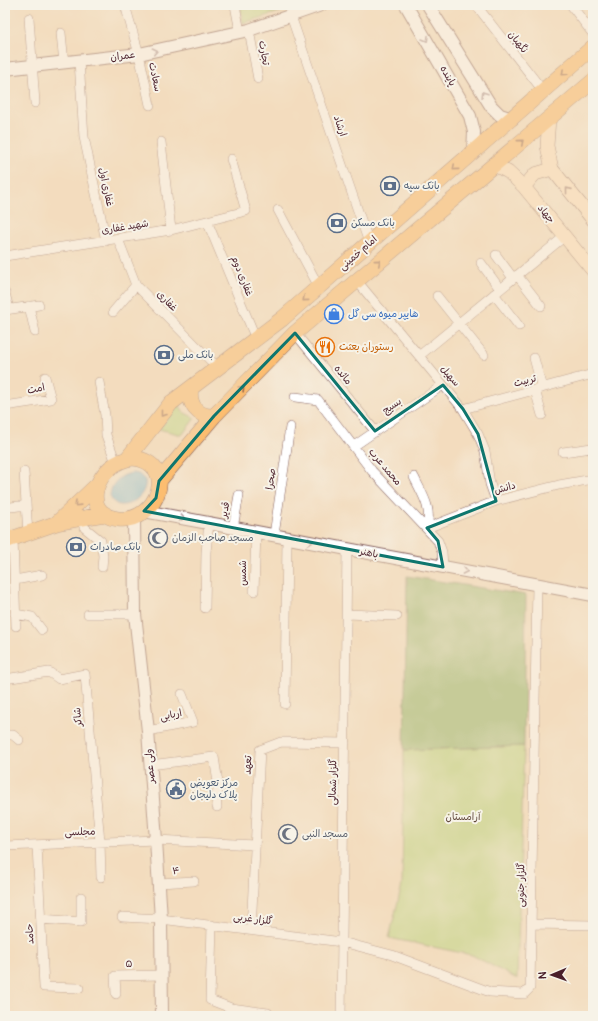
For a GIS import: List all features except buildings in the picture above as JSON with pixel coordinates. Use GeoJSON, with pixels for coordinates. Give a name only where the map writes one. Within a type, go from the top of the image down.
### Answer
{"type":"FeatureCollection","features":[{"type":"Feature","properties":{"kind":"main road","name":"امام خمینی"},"geometry":{"type":"LineString","coordinates":[[122,461],[171,403],[256,339],[319,287],[544,92],[593,47]]}},
{"type":"Feature","properties":{"kind":"main road","name":"امام خمینی"},"geometry":{"type":"LineString","coordinates":[[160,481],[214,416],[295,333],[593,81]]}},
{"type":"Feature","properties":{"kind":"main road"},"geometry":{"type":"LineString","coordinates":[[549,118],[547,146],[552,169],[593,220]]}},
{"type":"Feature","properties":{"kind":"main road","name":"جهاد"},"geometry":{"type":"LineString","coordinates":[[494,165],[508,172],[524,187],[593,271]]}},
{"type":"Feature","properties":{"kind":"main road"},"geometry":{"type":"LineString","coordinates":[[524,187],[535,174],[543,170],[552,169]]}},
{"type":"Feature","properties":{"kind":"main road"},"geometry":{"type":"LineString","coordinates":[[191,388],[190,400],[197,411],[208,416],[214,416]]}},
{"type":"Feature","properties":{"kind":"main road"},"geometry":{"type":"LineString","coordinates":[[57,523],[97,485],[103,474],[122,461],[139,459],[150,464],[158,475],[160,481],[156,498],[139,514],[116,519],[105,514],[97,503],[97,485]]}},
{"type":"Feature","properties":{"kind":"main road"},"geometry":{"type":"LineString","coordinates":[[9,540],[57,523],[105,514]]}},
{"type":"Feature","properties":{"kind":"street","name":"سعادت"},"geometry":{"type":"LineString","coordinates":[[125,5],[139,54],[150,105]]}},
{"type":"Feature","properties":{"kind":"street","name":"تجارت"},"geometry":{"type":"LineString","coordinates":[[235,5],[245,31],[258,79]]}},
{"type":"Feature","properties":{"kind":"street","name":"عمران"},"geometry":{"type":"LineString","coordinates":[[5,69],[139,54],[245,31],[321,5]]}},
{"type":"Feature","properties":{"kind":"street","name":"پاینده"},"geometry":{"type":"LineString","coordinates":[[406,5],[470,116],[474,132],[474,152]]}},
{"type":"Feature","properties":{"kind":"street","name":"پاینده"},"geometry":{"type":"LineString","coordinates":[[428,5],[492,106],[500,115],[512,119]]}},
{"type":"Feature","properties":{"kind":"street","name":"نگهبان"},"geometry":{"type":"LineString","coordinates":[[476,5],[544,92]]}},
{"type":"Feature","properties":{"kind":"street"},"geometry":{"type":"LineString","coordinates":[[571,5],[593,34]]}},
{"type":"Feature","properties":{"kind":"street","name":"ارشاد"},"geometry":{"type":"LineString","coordinates":[[291,16],[369,243]]}},
{"type":"Feature","properties":{"kind":"street"},"geometry":{"type":"LineString","coordinates":[[29,18],[34,103]]}},
{"type":"Feature","properties":{"kind":"street"},"geometry":{"type":"LineString","coordinates":[[60,32],[64,63]]}},
{"type":"Feature","properties":{"kind":"street","name":"غفاری اول"},"geometry":{"type":"LineString","coordinates":[[79,61],[84,137],[106,241]]}},
{"type":"Feature","properties":{"kind":"street"},"geometry":{"type":"LineString","coordinates":[[162,142],[171,230]]}},
{"type":"Feature","properties":{"kind":"street","name":"شهید غفاری"},"geometry":{"type":"LineString","coordinates":[[5,256],[171,230],[246,211],[231,159]]}},
{"type":"Feature","properties":{"kind":"street"},"geometry":{"type":"LineString","coordinates":[[278,210],[319,287]]}},
{"type":"Feature","properties":{"kind":"street","name":"غفاری دوم"},"geometry":{"type":"LineString","coordinates":[[207,221],[256,339]]}},
{"type":"Feature","properties":{"kind":"street"},"geometry":{"type":"LineString","coordinates":[[419,356],[564,236]]}},
{"type":"Feature","properties":{"kind":"street","name":"غفاری"},"geometry":{"type":"LineString","coordinates":[[118,239],[136,285],[218,368]]}},
{"type":"Feature","properties":{"kind":"street"},"geometry":{"type":"LineString","coordinates":[[496,255],[541,306]]}},
{"type":"Feature","properties":{"kind":"street"},"geometry":{"type":"LineString","coordinates":[[482,263],[497,292],[519,326]]}},
{"type":"Feature","properties":{"kind":"street","name":"سهیل"},"geometry":{"type":"LineString","coordinates":[[357,281],[463,408],[478,434],[485,451],[490,484],[496,501]]}},
{"type":"Feature","properties":{"kind":"street"},"geometry":{"type":"LineString","coordinates":[[113,312],[136,285]]}},
{"type":"Feature","properties":{"kind":"street"},"geometry":{"type":"LineString","coordinates":[[5,293],[7,309],[40,305]]}},
{"type":"Feature","properties":{"kind":"street"},"geometry":{"type":"LineString","coordinates":[[437,296],[484,355]]}},
{"type":"Feature","properties":{"kind":"street"},"geometry":{"type":"LineString","coordinates":[[30,306],[35,332]]}},
{"type":"Feature","properties":{"kind":"street","name":"مائده"},"geometry":{"type":"LineString","coordinates":[[295,333],[375,431]]}},
{"type":"Feature","properties":{"kind":"street"},"geometry":{"type":"LineString","coordinates":[[534,358],[542,415]]}},
{"type":"Feature","properties":{"kind":"street","name":"تربیت"},"geometry":{"type":"LineString","coordinates":[[463,408],[593,374]]}},
{"type":"Feature","properties":{"kind":"street","name":"امت"},"geometry":{"type":"LineString","coordinates":[[5,406],[51,399],[45,377]]}},
{"type":"Feature","properties":{"kind":"street"},"geometry":{"type":"LineString","coordinates":[[99,382],[105,415],[106,435],[122,461]]}},
{"type":"Feature","properties":{"kind":"street","name":"بسیج"},"geometry":{"type":"LineString","coordinates":[[354,446],[443,385]]}},
{"type":"Feature","properties":{"kind":"street","name":"محمد عرب"},"geometry":{"type":"LineString","coordinates":[[295,398],[318,400],[372,471],[438,541],[442,552],[443,567]]}},
{"type":"Feature","properties":{"kind":"street","name":"صحرا"},"geometry":{"type":"LineString","coordinates":[[274,535],[290,427]]}},
{"type":"Feature","properties":{"kind":"street"},"geometry":{"type":"LineString","coordinates":[[563,452],[592,448],[593,451]]}},
{"type":"Feature","properties":{"kind":"street"},"geometry":{"type":"LineString","coordinates":[[24,472],[28,534]]}},
{"type":"Feature","properties":{"kind":"street"},"geometry":{"type":"LineString","coordinates":[[414,477],[426,503],[429,516],[426,528]]}},
{"type":"Feature","properties":{"kind":"street","name":"دانش"},"geometry":{"type":"LineString","coordinates":[[426,528],[496,501],[559,485],[593,479]]}},
{"type":"Feature","properties":{"kind":"street","name":"قدیر"},"geometry":{"type":"LineString","coordinates":[[233,528],[239,495]]}},
{"type":"Feature","properties":{"kind":"street"},"geometry":{"type":"LineString","coordinates":[[11,507],[26,505]]}},
{"type":"Feature","properties":{"kind":"street","name":"باهنر"},"geometry":{"type":"LineString","coordinates":[[139,514],[209,523],[593,595]]}},
{"type":"Feature","properties":{"kind":"street","name":"ولی عصر"},"geometry":{"type":"LineString","coordinates":[[139,514],[135,614],[148,731],[159,883],[161,918],[162,1016]]}},
{"type":"Feature","properties":{"kind":"street"},"geometry":{"type":"LineString","coordinates":[[80,519],[85,528],[101,541],[103,556],[102,566]]}},
{"type":"Feature","properties":{"kind":"street"},"geometry":{"type":"LineString","coordinates":[[205,608],[206,552],[209,523]]}},
{"type":"Feature","properties":{"kind":"street","name":"شمس"},"geometry":{"type":"LineString","coordinates":[[254,591],[256,532]]}},
{"type":"Feature","properties":{"kind":"street"},"geometry":{"type":"LineString","coordinates":[[285,704],[287,537]]}},
{"type":"Feature","properties":{"kind":"street"},"geometry":{"type":"LineString","coordinates":[[9,540],[16,626]]}},
{"type":"Feature","properties":{"kind":"street","name":"گلزار شمالی"},"geometry":{"type":"LineString","coordinates":[[341,1016],[348,549]]}},
{"type":"Feature","properties":{"kind":"street"},"geometry":{"type":"LineString","coordinates":[[11,577],[42,575]]}},
{"type":"Feature","properties":{"kind":"street","name":"گلزار جنوبی"},"geometry":{"type":"LineString","coordinates":[[342,942],[392,955],[490,992],[524,994],[530,988],[537,585]]}},
{"type":"Feature","properties":{"kind":"street"},"geometry":{"type":"LineString","coordinates":[[15,614],[32,617],[42,630]]}},
{"type":"Feature","properties":{"kind":"street"},"geometry":{"type":"LineString","coordinates":[[88,614],[135,614]]}},
{"type":"Feature","properties":{"kind":"street"},"geometry":{"type":"LineString","coordinates":[[347,614],[397,616]]}},
{"type":"Feature","properties":{"kind":"street","name":"شاکر"},"geometry":{"type":"LineString","coordinates":[[5,679],[49,672],[59,679],[85,674],[100,842]]}},
{"type":"Feature","properties":{"kind":"street","name":"اربابی"},"geometry":{"type":"LineString","coordinates":[[148,731],[192,722],[182,694]]}},
{"type":"Feature","properties":{"kind":"street"},"geometry":{"type":"LineString","coordinates":[[5,735],[13,735],[19,740]]}},
{"type":"Feature","properties":{"kind":"street","name":"تعهد"},"geometry":{"type":"LineString","coordinates":[[251,930],[260,750],[281,742],[345,743]]}},
{"type":"Feature","properties":{"kind":"street"},"geometry":{"type":"LineString","coordinates":[[150,765],[214,757],[219,789],[216,795],[217,807]]}},
{"type":"Feature","properties":{"kind":"street"},"geometry":{"type":"LineString","coordinates":[[156,840],[255,845]]}},
{"type":"Feature","properties":{"kind":"street","name":"مجلسی"},"geometry":{"type":"LineString","coordinates":[[5,846],[156,840]]}},
{"type":"Feature","properties":{"kind":"street"},"geometry":{"type":"LineString","coordinates":[[100,842],[101,877]]}},
{"type":"Feature","properties":{"kind":"street","name":"حامد"},"geometry":{"type":"LineString","coordinates":[[37,845],[44,987],[79,988]]}},
{"type":"Feature","properties":{"kind":"street","name":"۴"},"geometry":{"type":"LineString","coordinates":[[159,883],[194,880]]}},
{"type":"Feature","properties":{"kind":"street"},"geometry":{"type":"LineString","coordinates":[[41,919],[81,922],[81,898]]}},
{"type":"Feature","properties":{"kind":"street","name":"گلزار غربی"},"geometry":{"type":"LineString","coordinates":[[122,917],[161,918],[342,942]]}},
{"type":"Feature","properties":{"kind":"street"},"geometry":{"type":"LineString","coordinates":[[531,924],[593,925]]}},
{"type":"Feature","properties":{"kind":"street"},"geometry":{"type":"LineString","coordinates":[[212,925],[210,1000],[231,1008],[268,1013],[269,1016]]}},
{"type":"Feature","properties":{"kind":"street","name":"۵"},"geometry":{"type":"LineString","coordinates":[[116,994],[115,976],[162,975]]}},
{"type":"Feature","properties":{"kind":"highlighted area"},"geometry":{"type":"Polygon","coordinates":[[[295,333],[375,431],[443,385],[463,409],[478,434],[496,501],[427,528],[438,541],[443,567],[144,511],[156,498],[159,481],[214,416],[295,333]]]}},
{"type":"Feature","properties":{"kind":"green space"},"geometry":{"type":"Polygon","coordinates":[[[240,5],[303,5],[243,23],[240,5]]]}},
{"type":"Feature","properties":{"kind":"green space"},"geometry":{"type":"Polygon","coordinates":[[[179,404],[183,412],[195,418],[182,435],[159,429],[179,404]]]}},
{"type":"Feature","properties":{"kind":"green space"},"geometry":{"type":"Polygon","coordinates":[[[407,576],[526,595],[524,746],[404,750],[407,576]]]}},
{"type":"Feature","properties":{"kind":"green space","name":"آرامستان"},"geometry":{"type":"Polygon","coordinates":[[[524,746],[517,979],[472,955],[389,938],[402,885],[404,750],[524,746]]]}},
{"type":"Feature","properties":{"kind":"water"},"geometry":{"type":"Polygon","coordinates":[[[133,473],[139,474],[145,480],[145,487],[137,499],[131,503],[118,505],[113,501],[110,495],[112,487],[117,480],[124,475],[133,473]]]}},
{"type":"Feature","properties":{"kind":"place","name":"بانک سپه"},"geometry":{"type":"Point","coordinates":[390,186]}},
{"type":"Feature","properties":{"kind":"place","name":"بانک مسکن"},"geometry":{"type":"Point","coordinates":[337,223]}},
{"type":"Feature","properties":{"kind":"place","name":"هایپر میوه سی گل"},"geometry":{"type":"Point","coordinates":[334,314]}},
{"type":"Feature","properties":{"kind":"place","name":"رستوران بعثت"},"geometry":{"type":"Point","coordinates":[325,347]}},
{"type":"Feature","properties":{"kind":"place","name":"بانک ملی"},"geometry":{"type":"Point","coordinates":[164,355]}},
{"type":"Feature","properties":{"kind":"place","name":"مسجد صاحب الزمان"},"geometry":{"type":"Point","coordinates":[158,538]}},
{"type":"Feature","properties":{"kind":"place","name":"بانک صادرات"},"geometry":{"type":"Point","coordinates":[76,547]}},
{"type":"Feature","properties":{"kind":"place","name":"مرکز تعویض پلاک دلیجان"},"geometry":{"type":"Point","coordinates":[176,789]}},
{"type":"Feature","properties":{"kind":"place","name":"مسجد النبی"},"geometry":{"type":"Point","coordinates":[288,834]}}]}
